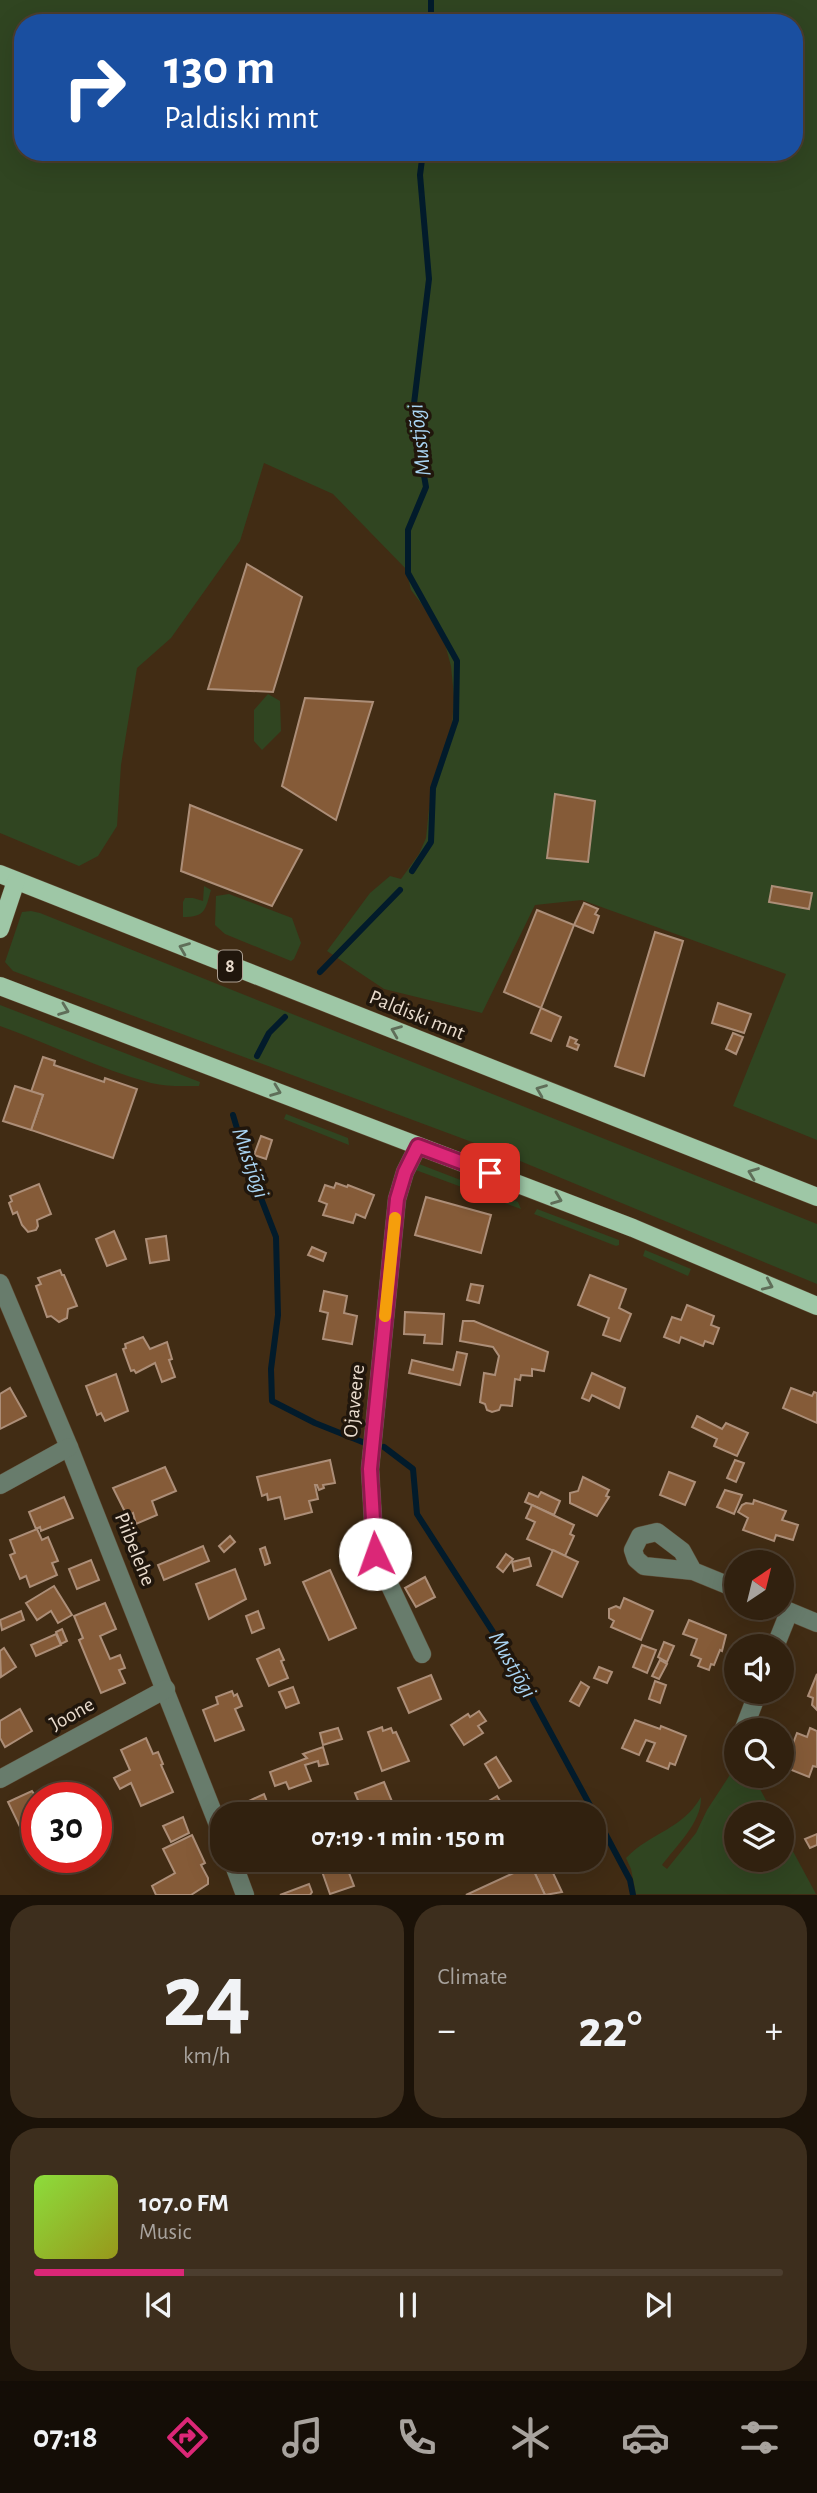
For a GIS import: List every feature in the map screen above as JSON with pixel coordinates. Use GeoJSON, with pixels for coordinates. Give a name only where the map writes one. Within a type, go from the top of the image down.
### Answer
{"type":"FeatureCollection","features":[{"type":"Feature","properties":{"kind":"main road"},"geometry":{"type":"LineString","coordinates":[[0,929],[8,877]]}},
{"type":"Feature","properties":{"kind":"main road","name":"Paldiski mnt"},"geometry":{"type":"LineString","coordinates":[[8,877],[817,1197]]}},
{"type":"Feature","properties":{"kind":"main road"},"geometry":{"type":"LineString","coordinates":[[0,986],[634,1228],[817,1307]]}},
{"type":"Feature","properties":{"kind":"street","name":"Ojaveere"},"geometry":{"type":"LineString","coordinates":[[418,1146],[405,1172],[397,1199],[370,1469],[375,1554],[422,1654]]}},
{"type":"Feature","properties":{"kind":"street","name":"Piibelehe"},"geometry":{"type":"LineString","coordinates":[[0,1283],[69,1447],[210,1804]]}},
{"type":"Feature","properties":{"kind":"street"},"geometry":{"type":"LineString","coordinates":[[0,1485],[69,1447]]}},
{"type":"Feature","properties":{"kind":"street"},"geometry":{"type":"LineString","coordinates":[[693,1571],[724,1584]]}},
{"type":"Feature","properties":{"kind":"street"},"geometry":{"type":"LineString","coordinates":[[794,1614],[817,1623]]}},
{"type":"Feature","properties":{"kind":"street","name":"Joone"},"geometry":{"type":"LineString","coordinates":[[0,1780],[166,1689]]}},
{"type":"Feature","properties":{"kind":"street"},"geometry":{"type":"LineString","coordinates":[[236,1872],[245,1895]]}},
{"type":"Feature","properties":{"kind":"green space"},"geometry":{"type":"Polygon","coordinates":[[[0,0],[817,0],[817,1140],[733,1106],[786,974],[582,900],[535,905],[482,1013],[384,989],[327,951],[370,893],[390,876],[401,879],[419,854],[426,838],[429,809],[452,726],[454,697],[451,666],[445,644],[433,619],[411,590],[406,569],[333,494],[264,463],[240,541],[171,638],[137,668],[121,765],[117,826],[98,856],[79,866],[0,833],[0,0]]]}},
{"type":"Feature","properties":{"kind":"green space"},"geometry":{"type":"Polygon","coordinates":[[[268,694],[280,701],[281,731],[262,750],[254,741],[254,710],[268,694]]]}},
{"type":"Feature","properties":{"kind":"green space"},"geometry":{"type":"Polygon","coordinates":[[[204,886],[211,890],[203,911],[196,916],[183,917],[185,898],[203,901],[204,886]]]}},
{"type":"Feature","properties":{"kind":"green space"},"geometry":{"type":"Polygon","coordinates":[[[229,894],[292,918],[301,943],[294,959],[291,961],[225,934],[215,925],[216,896],[229,894]]]}},
{"type":"Feature","properties":{"kind":"green space"},"geometry":{"type":"Polygon","coordinates":[[[31,911],[817,1224],[817,1284],[496,1151],[13,971],[5,962],[22,912],[31,911]]]}},
{"type":"Feature","properties":{"kind":"green space"},"geometry":{"type":"Polygon","coordinates":[[[0,1005],[200,1082],[199,1086],[151,1083],[94,1064],[0,1026],[0,1005]]]}},
{"type":"Feature","properties":{"kind":"green space"},"geometry":{"type":"Polygon","coordinates":[[[286,1114],[348,1138],[349,1145],[284,1119],[286,1114]]]}},
{"type":"Feature","properties":{"kind":"green space"},"geometry":{"type":"Polygon","coordinates":[[[419,1164],[518,1202],[521,1209],[413,1169],[419,1164]]]}},
{"type":"Feature","properties":{"kind":"green space"},"geometry":{"type":"Polygon","coordinates":[[[537,1209],[619,1240],[619,1245],[534,1214],[537,1209]]]}},
{"type":"Feature","properties":{"kind":"green space"},"geometry":{"type":"Polygon","coordinates":[[[645,1250],[691,1269],[688,1276],[643,1256],[645,1250]]]}},
{"type":"Feature","properties":{"kind":"green space"},"geometry":{"type":"Polygon","coordinates":[[[724,1784],[724,1788],[759,1788],[767,1802],[724,1802],[724,1872],[794,1872],[794,1853],[816,1894],[636,1894],[626,1858],[685,1817],[701,1797],[693,1824],[662,1865],[667,1869],[696,1833],[724,1784]]]}},
{"type":"Feature","properties":{"kind":"building"},"geometry":{"type":"Polygon","coordinates":[[[247,564],[302,597],[273,692],[208,689],[247,564]]]}},
{"type":"Feature","properties":{"kind":"building"},"geometry":{"type":"Polygon","coordinates":[[[305,698],[373,702],[336,820],[282,786],[305,698]]]}},
{"type":"Feature","properties":{"kind":"building"},"geometry":{"type":"Polygon","coordinates":[[[555,794],[595,801],[588,862],[547,858],[555,794]]]}},
{"type":"Feature","properties":{"kind":"building"},"geometry":{"type":"Polygon","coordinates":[[[190,805],[302,850],[272,906],[181,871],[190,805]]]}},
{"type":"Feature","properties":{"kind":"building"},"geometry":{"type":"Polygon","coordinates":[[[772,886],[812,893],[809,909],[769,902],[772,886]]]}},
{"type":"Feature","properties":{"kind":"building"},"geometry":{"type":"Polygon","coordinates":[[[584,903],[598,909],[595,914],[599,916],[593,933],[574,925],[584,903]]]}},
{"type":"Feature","properties":{"kind":"building"},"geometry":{"type":"Polygon","coordinates":[[[537,910],[574,925],[541,1008],[504,992],[537,910]]]}},
{"type":"Feature","properties":{"kind":"building"},"geometry":{"type":"Polygon","coordinates":[[[655,932],[683,941],[644,1076],[615,1066],[655,932]]]}},
{"type":"Feature","properties":{"kind":"building"},"geometry":{"type":"Polygon","coordinates":[[[718,1003],[751,1014],[744,1033],[712,1023],[718,1003]]]}},
{"type":"Feature","properties":{"kind":"building"},"geometry":{"type":"Polygon","coordinates":[[[541,1008],[561,1017],[551,1041],[531,1033],[541,1008]]]}},
{"type":"Feature","properties":{"kind":"building"},"geometry":{"type":"Polygon","coordinates":[[[733,1033],[743,1037],[736,1054],[726,1049],[733,1033]]]}},
{"type":"Feature","properties":{"kind":"building"},"geometry":{"type":"Polygon","coordinates":[[[570,1037],[577,1040],[577,1050],[567,1046],[570,1037]]]}},
{"type":"Feature","properties":{"kind":"building"},"geometry":{"type":"Polygon","coordinates":[[[43,1057],[55,1061],[54,1065],[104,1082],[105,1078],[137,1089],[113,1158],[31,1130],[43,1095],[31,1092],[43,1057]]]}},
{"type":"Feature","properties":{"kind":"building"},"geometry":{"type":"Polygon","coordinates":[[[15,1086],[43,1095],[31,1130],[3,1121],[15,1086]]]}},
{"type":"Feature","properties":{"kind":"building"},"geometry":{"type":"Polygon","coordinates":[[[261,1136],[272,1140],[266,1159],[254,1155],[261,1136]]]}},
{"type":"Feature","properties":{"kind":"building"},"geometry":{"type":"Polygon","coordinates":[[[336,1183],[374,1195],[365,1218],[356,1214],[353,1223],[323,1215],[327,1204],[319,1201],[325,1185],[334,1188],[336,1183]]]}},
{"type":"Feature","properties":{"kind":"building"},"geometry":{"type":"Polygon","coordinates":[[[39,1184],[51,1214],[37,1220],[36,1230],[28,1232],[17,1212],[13,1214],[9,1203],[12,1201],[10,1196],[39,1184]]]}},
{"type":"Feature","properties":{"kind":"building"},"geometry":{"type":"Polygon","coordinates":[[[426,1197],[491,1215],[481,1253],[415,1235],[426,1197]]]}},
{"type":"Feature","properties":{"kind":"building"},"geometry":{"type":"Polygon","coordinates":[[[114,1231],[126,1259],[107,1266],[96,1239],[114,1231]]]}},
{"type":"Feature","properties":{"kind":"building"},"geometry":{"type":"Polygon","coordinates":[[[166,1236],[169,1260],[150,1263],[146,1239],[166,1236]]]}},
{"type":"Feature","properties":{"kind":"building"},"geometry":{"type":"Polygon","coordinates":[[[312,1247],[326,1253],[323,1261],[308,1255],[312,1247]]]}},
{"type":"Feature","properties":{"kind":"building"},"geometry":{"type":"Polygon","coordinates":[[[60,1270],[77,1306],[68,1309],[67,1318],[59,1322],[51,1316],[47,1317],[36,1286],[41,1284],[38,1278],[60,1270]]]}},
{"type":"Feature","properties":{"kind":"building"},"geometry":{"type":"Polygon","coordinates":[[[590,1275],[626,1289],[619,1308],[631,1314],[620,1341],[603,1335],[609,1318],[578,1305],[590,1275]]]}},
{"type":"Feature","properties":{"kind":"building"},"geometry":{"type":"Polygon","coordinates":[[[471,1284],[483,1286],[479,1303],[467,1300],[471,1284]]]}},
{"type":"Feature","properties":{"kind":"building"},"geometry":{"type":"Polygon","coordinates":[[[324,1291],[347,1296],[344,1313],[357,1316],[352,1344],[323,1339],[328,1313],[320,1311],[324,1291]]]}},
{"type":"Feature","properties":{"kind":"building"},"geometry":{"type":"Polygon","coordinates":[[[687,1305],[714,1316],[711,1325],[719,1328],[713,1344],[705,1341],[703,1346],[681,1337],[679,1343],[664,1337],[672,1317],[681,1320],[687,1305]]]}},
{"type":"Feature","properties":{"kind":"building"},"geometry":{"type":"Polygon","coordinates":[[[405,1312],[444,1314],[442,1344],[424,1343],[425,1335],[404,1334],[405,1312]]]}},
{"type":"Feature","properties":{"kind":"building"},"geometry":{"type":"Polygon","coordinates":[[[463,1321],[474,1321],[548,1352],[544,1371],[532,1369],[532,1376],[521,1375],[520,1380],[515,1379],[512,1406],[501,1405],[499,1410],[492,1412],[480,1402],[484,1373],[495,1375],[499,1356],[493,1347],[460,1341],[463,1321]]]}},
{"type":"Feature","properties":{"kind":"building"},"geometry":{"type":"Polygon","coordinates":[[[143,1337],[150,1349],[167,1342],[175,1377],[162,1382],[155,1363],[136,1373],[131,1371],[123,1349],[126,1348],[125,1344],[143,1337]]]}},
{"type":"Feature","properties":{"kind":"building"},"geometry":{"type":"Polygon","coordinates":[[[457,1352],[467,1354],[460,1385],[409,1373],[412,1360],[453,1370],[457,1352]]]}},
{"type":"Feature","properties":{"kind":"building"},"geometry":{"type":"Polygon","coordinates":[[[592,1373],[625,1388],[619,1408],[592,1395],[589,1401],[582,1398],[592,1373]]]}},
{"type":"Feature","properties":{"kind":"building"},"geometry":{"type":"Polygon","coordinates":[[[116,1374],[128,1411],[105,1421],[101,1413],[97,1415],[86,1386],[116,1374]]]}},
{"type":"Feature","properties":{"kind":"building"},"geometry":{"type":"Polygon","coordinates":[[[10,1388],[26,1416],[0,1429],[0,1394],[10,1388]]]}},
{"type":"Feature","properties":{"kind":"building"},"geometry":{"type":"Polygon","coordinates":[[[791,1388],[812,1396],[814,1392],[817,1393],[817,1423],[783,1408],[791,1388]]]}},
{"type":"Feature","properties":{"kind":"building"},"geometry":{"type":"Polygon","coordinates":[[[697,1416],[722,1429],[726,1423],[748,1433],[737,1456],[714,1446],[717,1439],[692,1427],[697,1416]]]}},
{"type":"Feature","properties":{"kind":"building"},"geometry":{"type":"Polygon","coordinates":[[[330,1460],[335,1483],[323,1485],[324,1488],[319,1490],[315,1485],[318,1499],[309,1501],[312,1512],[285,1519],[280,1497],[268,1500],[267,1494],[262,1496],[257,1477],[330,1460]]]}},
{"type":"Feature","properties":{"kind":"building"},"geometry":{"type":"Polygon","coordinates":[[[735,1460],[744,1463],[736,1482],[727,1478],[735,1460]]]}},
{"type":"Feature","properties":{"kind":"building"},"geometry":{"type":"Polygon","coordinates":[[[165,1467],[176,1491],[152,1501],[157,1515],[136,1524],[133,1513],[127,1516],[113,1488],[165,1467]]]}},
{"type":"Feature","properties":{"kind":"building"},"geometry":{"type":"Polygon","coordinates":[[[669,1472],[695,1482],[685,1505],[660,1495],[669,1472]]]}},
{"type":"Feature","properties":{"kind":"building"},"geometry":{"type":"Polygon","coordinates":[[[583,1477],[609,1490],[606,1496],[609,1497],[597,1516],[570,1503],[570,1493],[578,1491],[583,1477]]]}},
{"type":"Feature","properties":{"kind":"building"},"geometry":{"type":"Polygon","coordinates":[[[725,1490],[742,1495],[734,1514],[717,1507],[725,1490]]]}},
{"type":"Feature","properties":{"kind":"building"},"geometry":{"type":"Polygon","coordinates":[[[541,1492],[560,1501],[554,1515],[525,1502],[529,1493],[538,1497],[541,1492]]]}},
{"type":"Feature","properties":{"kind":"building"},"geometry":{"type":"Polygon","coordinates":[[[64,1497],[73,1518],[41,1531],[40,1527],[36,1529],[29,1512],[64,1497]]]}},
{"type":"Feature","properties":{"kind":"building"},"geometry":{"type":"Polygon","coordinates":[[[754,1500],[786,1511],[782,1520],[798,1525],[793,1540],[776,1535],[774,1541],[743,1530],[748,1518],[738,1512],[742,1505],[753,1504],[754,1500]]]}},
{"type":"Feature","properties":{"kind":"building"},"geometry":{"type":"Polygon","coordinates":[[[532,1505],[574,1525],[570,1534],[574,1536],[565,1556],[527,1539],[535,1522],[526,1518],[532,1505]]]}},
{"type":"Feature","properties":{"kind":"building"},"geometry":{"type":"Polygon","coordinates":[[[37,1529],[42,1540],[48,1537],[58,1561],[52,1563],[57,1575],[30,1587],[26,1576],[20,1579],[10,1555],[15,1553],[10,1540],[37,1529]]]}},
{"type":"Feature","properties":{"kind":"building"},"geometry":{"type":"Polygon","coordinates":[[[230,1536],[235,1542],[224,1552],[219,1546],[230,1536]]]}},
{"type":"Feature","properties":{"kind":"building"},"geometry":{"type":"Polygon","coordinates":[[[203,1546],[209,1561],[164,1580],[158,1565],[203,1546]]]}},
{"type":"Feature","properties":{"kind":"building"},"geometry":{"type":"Polygon","coordinates":[[[265,1547],[270,1563],[265,1565],[260,1549],[265,1547]]]}},
{"type":"Feature","properties":{"kind":"building"},"geometry":{"type":"Polygon","coordinates":[[[553,1550],[578,1562],[562,1597],[537,1585],[553,1550]]]}},
{"type":"Feature","properties":{"kind":"building"},"geometry":{"type":"Polygon","coordinates":[[[506,1554],[513,1559],[503,1572],[497,1567],[506,1554]]]}},
{"type":"Feature","properties":{"kind":"building"},"geometry":{"type":"Polygon","coordinates":[[[529,1558],[531,1566],[514,1571],[512,1562],[529,1558]]]}},
{"type":"Feature","properties":{"kind":"building"},"geometry":{"type":"Polygon","coordinates":[[[91,1560],[99,1580],[77,1589],[69,1569],[91,1560]]]}},
{"type":"Feature","properties":{"kind":"building"},"geometry":{"type":"Polygon","coordinates":[[[235,1569],[246,1599],[209,1619],[196,1584],[235,1569]]]}},
{"type":"Feature","properties":{"kind":"building"},"geometry":{"type":"Polygon","coordinates":[[[330,1570],[356,1628],[329,1640],[303,1582],[330,1570]]]}},
{"type":"Feature","properties":{"kind":"building"},"geometry":{"type":"Polygon","coordinates":[[[425,1577],[435,1597],[416,1607],[405,1588],[425,1577]]]}},
{"type":"Feature","properties":{"kind":"building"},"geometry":{"type":"Polygon","coordinates":[[[54,1586],[72,1615],[58,1623],[51,1611],[37,1620],[26,1603],[54,1586]]]}},
{"type":"Feature","properties":{"kind":"building"},"geometry":{"type":"Polygon","coordinates":[[[624,1598],[653,1611],[641,1640],[611,1627],[614,1621],[609,1618],[609,1609],[616,1606],[620,1608],[624,1598]]]}},
{"type":"Feature","properties":{"kind":"building"},"geometry":{"type":"Polygon","coordinates":[[[105,1603],[116,1629],[100,1636],[110,1659],[120,1655],[125,1668],[119,1670],[125,1683],[101,1693],[79,1640],[83,1638],[74,1616],[105,1603]]]}},
{"type":"Feature","properties":{"kind":"building"},"geometry":{"type":"Polygon","coordinates":[[[21,1611],[24,1620],[2,1630],[0,1620],[21,1611]]]}},
{"type":"Feature","properties":{"kind":"building"},"geometry":{"type":"Polygon","coordinates":[[[258,1611],[264,1628],[252,1633],[246,1616],[258,1611]]]}},
{"type":"Feature","properties":{"kind":"building"},"geometry":{"type":"Polygon","coordinates":[[[689,1620],[724,1634],[722,1651],[720,1650],[709,1670],[698,1666],[701,1659],[691,1655],[697,1639],[683,1634],[689,1620]]]}},
{"type":"Feature","properties":{"kind":"building"},"geometry":{"type":"Polygon","coordinates":[[[62,1629],[67,1641],[61,1644],[56,1632],[62,1629]]]}},
{"type":"Feature","properties":{"kind":"building"},"geometry":{"type":"Polygon","coordinates":[[[56,1634],[61,1645],[36,1656],[31,1645],[56,1634]]]}},
{"type":"Feature","properties":{"kind":"building"},"geometry":{"type":"Polygon","coordinates":[[[664,1642],[674,1646],[667,1662],[658,1657],[664,1642]]]}},
{"type":"Feature","properties":{"kind":"building"},"geometry":{"type":"Polygon","coordinates":[[[642,1645],[656,1650],[647,1673],[633,1667],[642,1645]]]}},
{"type":"Feature","properties":{"kind":"building"},"geometry":{"type":"Polygon","coordinates":[[[4,1648],[16,1667],[1,1677],[0,1651],[4,1648]]]}},
{"type":"Feature","properties":{"kind":"building"},"geometry":{"type":"Polygon","coordinates":[[[279,1649],[288,1678],[269,1686],[257,1659],[279,1649]]]}},
{"type":"Feature","properties":{"kind":"building"},"geometry":{"type":"Polygon","coordinates":[[[660,1660],[667,1664],[659,1679],[652,1676],[660,1660]]]}},
{"type":"Feature","properties":{"kind":"building"},"geometry":{"type":"Polygon","coordinates":[[[599,1667],[612,1672],[607,1683],[594,1678],[599,1667]]]}},
{"type":"Feature","properties":{"kind":"building"},"geometry":{"type":"Polygon","coordinates":[[[817,1674],[817,1710],[812,1705],[813,1698],[808,1696],[817,1674]]]}},
{"type":"Feature","properties":{"kind":"building"},"geometry":{"type":"Polygon","coordinates":[[[431,1675],[441,1699],[409,1713],[398,1688],[431,1675]]]}},
{"type":"Feature","properties":{"kind":"building"},"geometry":{"type":"Polygon","coordinates":[[[655,1681],[666,1685],[660,1703],[649,1699],[655,1681]]]}},
{"type":"Feature","properties":{"kind":"building"},"geometry":{"type":"Polygon","coordinates":[[[581,1682],[589,1687],[579,1706],[570,1701],[581,1682]]]}},
{"type":"Feature","properties":{"kind":"building"},"geometry":{"type":"Polygon","coordinates":[[[293,1687],[299,1703],[286,1708],[279,1692],[293,1687]]]}},
{"type":"Feature","properties":{"kind":"building"},"geometry":{"type":"Polygon","coordinates":[[[232,1691],[234,1696],[237,1694],[242,1706],[235,1709],[244,1730],[215,1741],[203,1710],[218,1704],[216,1697],[232,1691]]]}},
{"type":"Feature","properties":{"kind":"building"},"geometry":{"type":"Polygon","coordinates":[[[20,1709],[32,1731],[5,1747],[0,1738],[0,1721],[20,1709]]]}},
{"type":"Feature","properties":{"kind":"building"},"geometry":{"type":"Polygon","coordinates":[[[479,1711],[486,1721],[478,1726],[483,1733],[464,1745],[451,1725],[468,1714],[470,1717],[479,1711]]]}},
{"type":"Feature","properties":{"kind":"building"},"geometry":{"type":"Polygon","coordinates":[[[635,1720],[686,1736],[675,1765],[670,1763],[668,1769],[647,1761],[655,1743],[646,1740],[639,1755],[622,1748],[635,1720]]]}},
{"type":"Feature","properties":{"kind":"building"},"geometry":{"type":"Polygon","coordinates":[[[382,1727],[383,1731],[391,1728],[393,1733],[396,1732],[409,1761],[382,1771],[368,1732],[382,1727]]]}},
{"type":"Feature","properties":{"kind":"building"},"geometry":{"type":"Polygon","coordinates":[[[338,1728],[342,1739],[323,1745],[320,1733],[338,1728]]]}},
{"type":"Feature","properties":{"kind":"building"},"geometry":{"type":"Polygon","coordinates":[[[810,1728],[817,1731],[817,1767],[813,1766],[809,1777],[794,1771],[794,1741],[797,1733],[807,1737],[810,1728]]]}},
{"type":"Feature","properties":{"kind":"building"},"geometry":{"type":"Polygon","coordinates":[[[146,1738],[153,1754],[158,1752],[173,1792],[141,1806],[131,1783],[120,1789],[114,1778],[130,1770],[121,1750],[146,1738]]]}},
{"type":"Feature","properties":{"kind":"building"},"geometry":{"type":"Polygon","coordinates":[[[323,1747],[328,1764],[319,1766],[318,1761],[305,1765],[311,1781],[289,1789],[286,1782],[275,1786],[270,1772],[307,1758],[303,1754],[323,1747]]]}},
{"type":"Feature","properties":{"kind":"building"},"geometry":{"type":"Polygon","coordinates":[[[496,1757],[511,1781],[499,1788],[485,1764],[496,1757]]]}},
{"type":"Feature","properties":{"kind":"building"},"geometry":{"type":"Polygon","coordinates":[[[384,1782],[392,1802],[359,1802],[355,1793],[384,1782]]]}},
{"type":"Feature","properties":{"kind":"building"},"geometry":{"type":"Polygon","coordinates":[[[264,1794],[267,1802],[247,1802],[264,1794]]]}},
{"type":"Feature","properties":{"kind":"building"},"geometry":{"type":"Polygon","coordinates":[[[21,1796],[20,1827],[8,1802],[21,1796]]]}},
{"type":"Feature","properties":{"kind":"building"},"geometry":{"type":"Polygon","coordinates":[[[497,1796],[501,1802],[487,1802],[497,1796]]]}},
{"type":"Feature","properties":{"kind":"building"},"geometry":{"type":"Polygon","coordinates":[[[183,1817],[189,1833],[171,1842],[163,1826],[183,1817]]]}},
{"type":"Feature","properties":{"kind":"building"},"geometry":{"type":"Polygon","coordinates":[[[817,1834],[817,1845],[810,1848],[805,1839],[817,1834]]]}},
{"type":"Feature","properties":{"kind":"building"},"geometry":{"type":"Polygon","coordinates":[[[192,1835],[205,1863],[201,1865],[208,1884],[191,1895],[156,1895],[152,1886],[175,1873],[163,1849],[192,1835]]]}},
{"type":"Feature","properties":{"kind":"building"},"geometry":{"type":"Polygon","coordinates":[[[322,1872],[349,1872],[354,1886],[330,1894],[322,1872]]]}},
{"type":"Feature","properties":{"kind":"building"},"geometry":{"type":"Polygon","coordinates":[[[516,1872],[534,1872],[545,1895],[466,1895],[516,1872]]]}},
{"type":"Feature","properties":{"kind":"building"},"geometry":{"type":"Polygon","coordinates":[[[534,1872],[553,1872],[562,1892],[545,1895],[534,1872]]]}},
{"type":"Feature","properties":{"kind":"building"},"geometry":{"type":"Polygon","coordinates":[[[309,1884],[312,1892],[310,1895],[280,1895],[309,1884]]]}},
{"type":"Feature","properties":{"kind":"waterway","name":"Mustjõgi"},"geometry":{"type":"LineString","coordinates":[[431,0],[431,14]]}},
{"type":"Feature","properties":{"kind":"waterway","name":"Mustjõgi"},"geometry":{"type":"LineString","coordinates":[[412,871],[431,842],[433,788],[456,720],[457,661],[408,573],[408,530],[426,487],[413,412],[429,279],[420,175],[422,161]]}},
{"type":"Feature","properties":{"kind":"waterway","name":"Mustjõgi"},"geometry":{"type":"LineString","coordinates":[[320,972],[400,890]]}},
{"type":"Feature","properties":{"kind":"waterway","name":"Mustjõgi"},"geometry":{"type":"LineString","coordinates":[[257,1056],[269,1033],[285,1017]]}},
{"type":"Feature","properties":{"kind":"waterway","name":"Mustjõgi"},"geometry":{"type":"LineString","coordinates":[[233,1115],[247,1162],[276,1237],[278,1315],[271,1369],[272,1401],[315,1423],[365,1443]]}},
{"type":"Feature","properties":{"kind":"waterway","name":"Mustjõgi"},"geometry":{"type":"LineString","coordinates":[[384,1447],[413,1469],[417,1514],[513,1663],[630,1880],[633,1895]]}},
{"type":"Feature","properties":{"kind":"slow traffic"},"geometry":{"type":"LineString","coordinates":[[385,1316],[395,1218]]}},
{"type":"Feature","properties":{"kind":"route"},"geometry":{"type":"LineString","coordinates":[[375,1554],[370,1469],[397,1199],[405,1172],[418,1146],[490,1173]]}}]}
